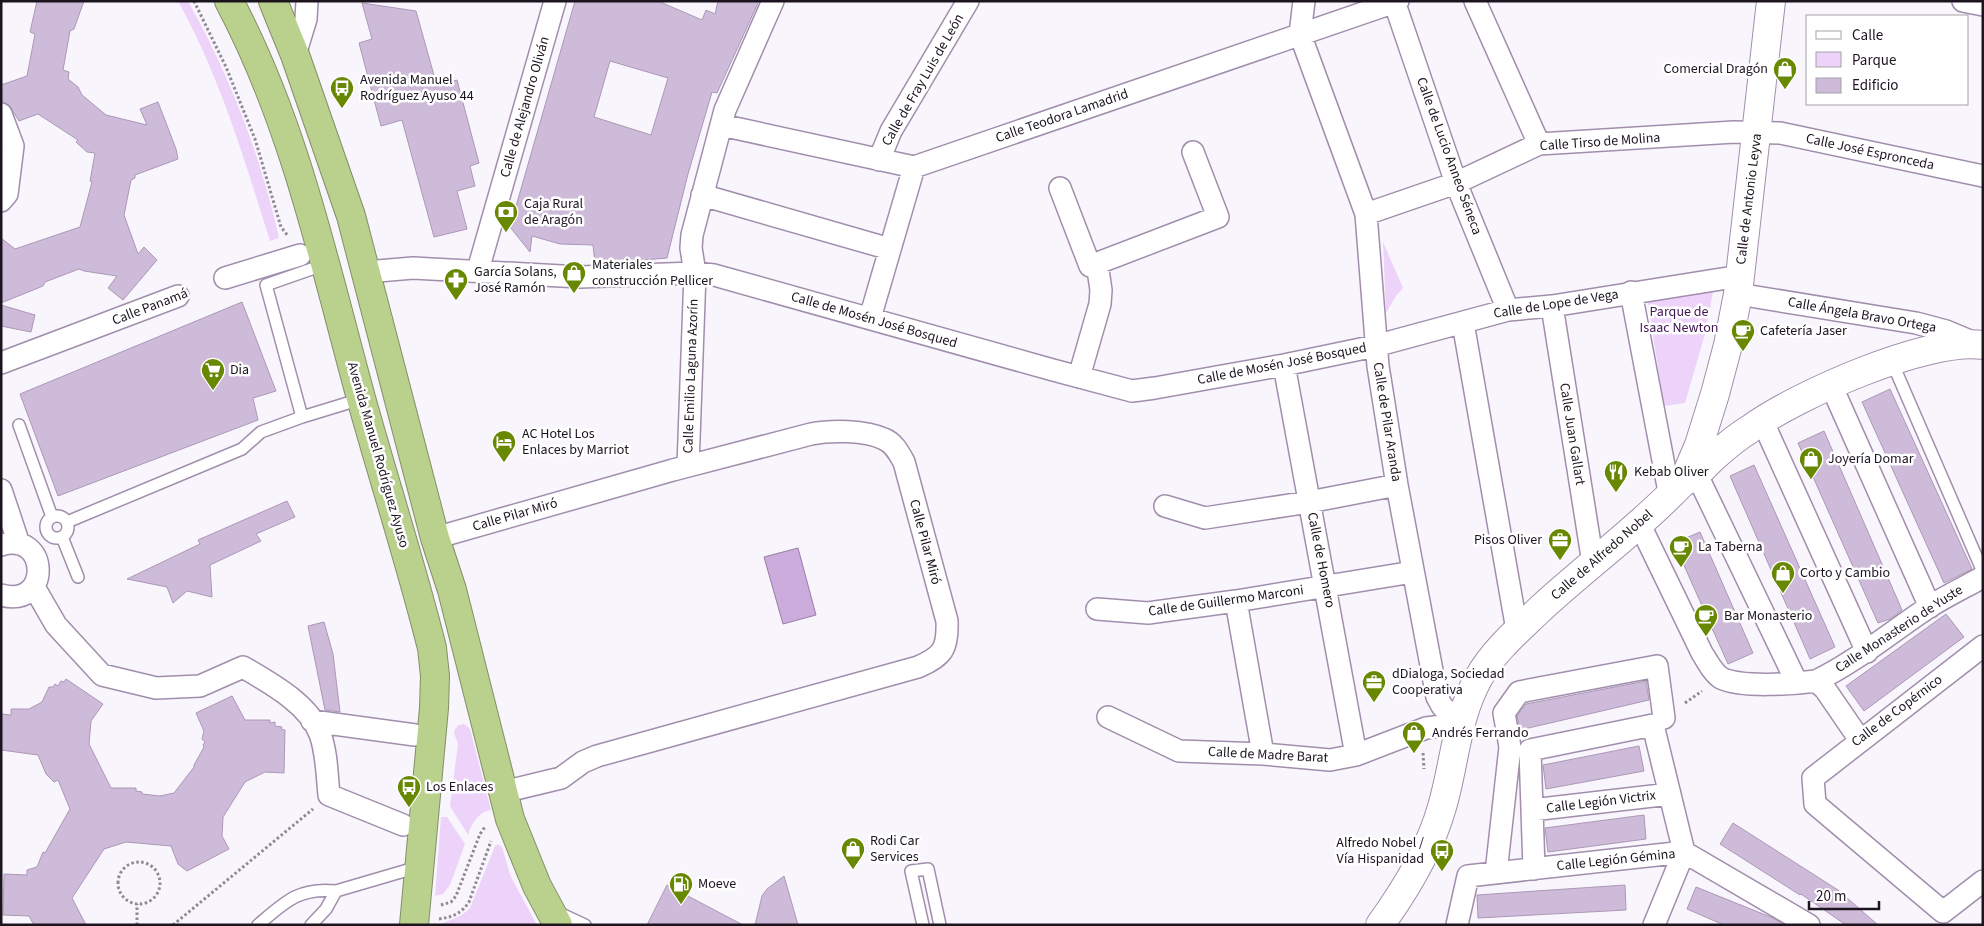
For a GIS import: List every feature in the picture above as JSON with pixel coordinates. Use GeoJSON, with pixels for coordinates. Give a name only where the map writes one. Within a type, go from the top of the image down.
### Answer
{"type":"FeatureCollection","features":[{"type":"Feature","properties":{"kind":"highway","name":"Avenida Manuel Rodríguez Ayuso"},"geometry":{"type":"LineString","coordinates":[[229,1],[271,93],[288,137],[326,264],[361,399],[423,613],[433,658],[435,676],[434,708],[420,867],[424,922]]}},
{"type":"Feature","properties":{"kind":"highway"},"geometry":{"type":"LineString","coordinates":[[273,1],[295,55],[352,216],[435,538],[452,590],[503,792],[525,860],[554,917]]}},
{"type":"Feature","properties":{"kind":"highway"},"geometry":{"type":"LineString","coordinates":[[337,305],[348,286],[366,272]]}},
{"type":"Feature","properties":{"kind":"street"},"geometry":{"type":"LineString","coordinates":[[295,55],[306,19],[307,1]]}},
{"type":"Feature","properties":{"kind":"street","name":"Calle de Alejandro Oliván"},"geometry":{"type":"LineString","coordinates":[[478,270],[555,1]]}},
{"type":"Feature","properties":{"kind":"street","name":"Calle Emilio Laguna Azorín"},"geometry":{"type":"LineString","coordinates":[[688,466],[695,273],[691,248],[692,235],[730,97],[773,1]]}},
{"type":"Feature","properties":{"kind":"street","name":"Calle de Fray Luis de León"},"geometry":{"type":"LineString","coordinates":[[879,160],[891,131],[968,1]]}},
{"type":"Feature","properties":{"kind":"street","name":"Calle de Pilar Aranda"},"geometry":{"type":"LineString","coordinates":[[1304,1],[1300,34],[1366,214],[1375,346],[1397,485],[1437,697],[1442,706],[1459,724]]}},
{"type":"Feature","properties":{"kind":"street"},"geometry":{"type":"LineString","coordinates":[[1475,1],[1539,144]]}},
{"type":"Feature","properties":{"kind":"street","name":"Calle de Antonio Leyva"},"geometry":{"type":"LineString","coordinates":[[1683,485],[1699,445],[1715,394],[1728,344],[1739,285],[1771,1]]}},
{"type":"Feature","properties":{"kind":"street"},"geometry":{"type":"LineString","coordinates":[[1963,1],[1983,5]]}},
{"type":"Feature","properties":{"kind":"street","name":"Calle Teodora Lamadrid"},"geometry":{"type":"LineString","coordinates":[[914,167],[1395,2]]}},
{"type":"Feature","properties":{"kind":"street","name":"Calle de Lucio Anneo Séneca"},"geometry":{"type":"LineString","coordinates":[[1395,2],[1456,183],[1508,310]]}},
{"type":"Feature","properties":{"kind":"street"},"geometry":{"type":"LineString","coordinates":[[1,114],[13,146],[6,194],[1,201]]}},
{"type":"Feature","properties":{"kind":"street"},"geometry":{"type":"LineString","coordinates":[[721,125],[914,167],[870,318]]}},
{"type":"Feature","properties":{"kind":"street","name":"Calle Tirso de Molina"},"geometry":{"type":"LineString","coordinates":[[1366,214],[1456,183],[1539,144],[1757,131]]}},
{"type":"Feature","properties":{"kind":"street","name":"Calle José Espronceda"},"geometry":{"type":"LineString","coordinates":[[1757,131],[1780,133],[1983,176]]}},
{"type":"Feature","properties":{"kind":"street"},"geometry":{"type":"LineString","coordinates":[[1060,188],[1090,266],[1218,217],[1192,152]]}},
{"type":"Feature","properties":{"kind":"street"},"geometry":{"type":"LineString","coordinates":[[702,195],[890,248]]}},
{"type":"Feature","properties":{"kind":"street"},"geometry":{"type":"LineString","coordinates":[[225,278],[297,256]]}},
{"type":"Feature","properties":{"kind":"street"},"geometry":{"type":"LineString","coordinates":[[1079,377],[1100,304],[1101,290],[1097,263]]}},
{"type":"Feature","properties":{"kind":"street","name":"Calle de Mosén José Bosqued"},"geometry":{"type":"LineString","coordinates":[[366,272],[413,268],[478,270],[580,277],[695,273],[721,277],[1123,389],[1142,390],[1284,365],[1375,346]]}},
{"type":"Feature","properties":{"kind":"street","name":"Calle de Lope de Vega"},"geometry":{"type":"LineString","coordinates":[[1375,346],[1508,310],[1552,306],[1631,292],[1739,285]]}},
{"type":"Feature","properties":{"kind":"street","name":"Calle Ángela Bravo Ortega"},"geometry":{"type":"LineString","coordinates":[[1739,285],[1916,323],[1946,331],[1981,345]]}},
{"type":"Feature","properties":{"kind":"street"},"geometry":{"type":"LineString","coordinates":[[1631,292],[1683,485],[1807,682]]}},
{"type":"Feature","properties":{"kind":"street","name":"Calle Panamá"},"geometry":{"type":"LineString","coordinates":[[1,362],[178,296]]}},
{"type":"Feature","properties":{"kind":"street","name":"Calle Juan Gallart"},"geometry":{"type":"LineString","coordinates":[[1552,306],[1592,563]]}},
{"type":"Feature","properties":{"kind":"street"},"geometry":{"type":"LineString","coordinates":[[1463,323],[1517,630]]}},
{"type":"Feature","properties":{"kind":"street","name":"Calle de Alfredo Nobel"},"geometry":{"type":"LineString","coordinates":[[1382,924],[1411,877],[1434,830],[1448,783],[1459,724],[1470,694],[1498,650],[1517,630],[1730,443],[1756,424],[1831,385],[1892,362],[1931,350],[1981,345]]}},
{"type":"Feature","properties":{"kind":"street","name":"Calle de Homero"},"geometry":{"type":"LineString","coordinates":[[1284,365],[1356,754]]}},
{"type":"Feature","properties":{"kind":"street"},"geometry":{"type":"LineString","coordinates":[[1831,385],[1930,607]]}},
{"type":"Feature","properties":{"kind":"street"},"geometry":{"type":"LineString","coordinates":[[1715,394],[1720,414],[1724,418],[1738,426],[1756,424],[1867,652]]}},
{"type":"Feature","properties":{"kind":"street","name":"Calle Pilar Miró"},"geometry":{"type":"LineString","coordinates":[[435,538],[688,466],[829,430],[872,436],[884,439],[892,445],[904,462],[947,621],[948,638],[944,650],[932,661],[918,667],[597,756],[583,762],[561,778],[503,792]]}},
{"type":"Feature","properties":{"kind":"street"},"geometry":{"type":"LineString","coordinates":[[1165,506],[1205,518],[1309,502],[1397,485]]}},
{"type":"Feature","properties":{"kind":"street"},"geometry":{"type":"LineString","coordinates":[[1,490],[10,545],[33,552],[39,568],[38,578],[34,587],[27,593],[19,597],[1,595]]}},
{"type":"Feature","properties":{"kind":"street"},"geometry":{"type":"LineString","coordinates":[[1638,523],[1702,653],[1721,678],[1746,684],[1807,682],[1825,689],[1860,740]]}},
{"type":"Feature","properties":{"kind":"street","name":"Calle de Guillermo Marconi"},"geometry":{"type":"LineString","coordinates":[[1097,609],[1148,613],[1236,601],[1413,572]]}},
{"type":"Feature","properties":{"kind":"street","name":"Calle Monasterio de Yuste"},"geometry":{"type":"LineString","coordinates":[[1807,682],[1842,668],[1930,607],[1983,577]]}},
{"type":"Feature","properties":{"kind":"street"},"geometry":{"type":"LineString","coordinates":[[34,587],[56,625],[102,675],[156,688],[200,686],[243,667],[289,695],[320,733],[329,795],[403,825]]}},
{"type":"Feature","properties":{"kind":"street"},"geometry":{"type":"LineString","coordinates":[[1236,601],[1263,754]]}},
{"type":"Feature","properties":{"kind":"street","name":"Calle de Copérnico"},"geometry":{"type":"LineString","coordinates":[[1983,646],[1812,778],[1814,804],[1943,912],[1983,881]]}},
{"type":"Feature","properties":{"kind":"street"},"geometry":{"type":"LineString","coordinates":[[1496,873],[1510,746],[1504,713],[1519,692],[1657,666],[1659,721],[1670,794],[1684,852],[1654,925]]}},
{"type":"Feature","properties":{"kind":"street","name":"Calle de Madre Barat"},"geometry":{"type":"LineString","coordinates":[[1108,718],[1179,751],[1263,754],[1330,760],[1356,754],[1426,728],[1459,724]]}},
{"type":"Feature","properties":{"kind":"street"},"geometry":{"type":"LineString","coordinates":[[312,721],[415,736]]}},
{"type":"Feature","properties":{"kind":"street"},"geometry":{"type":"LineString","coordinates":[[1534,869],[1530,750],[1659,721]]}},
{"type":"Feature","properties":{"kind":"street","name":"Calle Legión Victrix"},"geometry":{"type":"LineString","coordinates":[[1532,810],[1670,794]]}},
{"type":"Feature","properties":{"kind":"street","name":"Calle Legión Gémina"},"geometry":{"type":"LineString","coordinates":[[1457,925],[1468,876],[1684,852],[1804,923]]}},
{"type":"Feature","properties":{"kind":"lane"},"geometry":{"type":"LineString","coordinates":[[302,417],[266,285],[326,264]]}},
{"type":"Feature","properties":{"kind":"lane"},"geometry":{"type":"LineString","coordinates":[[1892,362],[1983,572]]}},
{"type":"Feature","properties":{"kind":"lane"},"geometry":{"type":"LineString","coordinates":[[67,522],[242,449],[261,432],[361,399]]}},
{"type":"Feature","properties":{"kind":"lane"},"geometry":{"type":"LineString","coordinates":[[19,425],[52,517]]}},
{"type":"Feature","properties":{"kind":"lane"},"geometry":{"type":"LineString","coordinates":[[58,516],[67,522],[68,528],[62,537],[51,536],[47,532],[46,526],[52,517],[58,516]]}},
{"type":"Feature","properties":{"kind":"lane"},"geometry":{"type":"LineString","coordinates":[[62,537],[78,577]]}},
{"type":"Feature","properties":{"kind":"lane"},"geometry":{"type":"LineString","coordinates":[[258,925],[291,898],[306,892],[318,889],[336,891],[420,867]]}},
{"type":"Feature","properties":{"kind":"lane"},"geometry":{"type":"LineString","coordinates":[[923,925],[911,871],[928,869],[940,925]]}},
{"type":"Feature","properties":{"kind":"lane"},"geometry":{"type":"LineString","coordinates":[[311,925],[326,909],[336,891]]}},
{"type":"Feature","properties":{"kind":"lane"},"geometry":{"type":"LineString","coordinates":[[554,917],[585,925]]}},
{"type":"Feature","properties":{"kind":"path"},"geometry":{"type":"LineString","coordinates":[[194,1],[226,67],[255,139],[269,181],[281,227],[288,236],[297,256]]}},
{"type":"Feature","properties":{"kind":"path"},"geometry":{"type":"LineString","coordinates":[[1659,721],[1721,678]]}},
{"type":"Feature","properties":{"kind":"path"},"geometry":{"type":"LineString","coordinates":[[173,925],[329,795]]}},
{"type":"Feature","properties":{"kind":"path"},"geometry":{"type":"LineString","coordinates":[[434,906],[447,904],[454,900],[459,892],[480,834],[489,825]]}},
{"type":"Feature","properties":{"kind":"path"},"geometry":{"type":"LineString","coordinates":[[424,922],[450,917],[465,908],[472,896],[490,842],[495,836]]}},
{"type":"Feature","properties":{"kind":"path"},"geometry":{"type":"LineString","coordinates":[[140,862],[148,864],[155,869],[160,884],[153,899],[146,903],[137,904],[123,897],[119,890],[118,882],[120,874],[125,867],[132,863],[140,862]]}},
{"type":"Feature","properties":{"kind":"path"},"geometry":{"type":"LineString","coordinates":[[137,904],[137,925]]}},
{"type":"Feature","properties":{"kind":"green space"},"geometry":{"type":"Polygon","coordinates":[[[178,1],[188,1],[230,86],[263,177],[279,238],[270,241],[241,149],[219,88],[178,1]]]}},
{"type":"Feature","properties":{"kind":"green space"},"geometry":{"type":"Polygon","coordinates":[[[1383,242],[1403,288],[1386,313],[1383,242]]]}},
{"type":"Feature","properties":{"kind":"green space","name":"Parque de Isaac Newton"},"geometry":{"type":"Polygon","coordinates":[[[1714,286],[1705,334],[1685,403],[1664,406],[1647,297],[1714,286]]]}},
{"type":"Feature","properties":{"kind":"green space"},"geometry":{"type":"Polygon","coordinates":[[[464,724],[470,729],[491,810],[482,813],[476,819],[468,835],[450,806],[458,744],[454,733],[459,725],[464,724]]]}},
{"type":"Feature","properties":{"kind":"green space"},"geometry":{"type":"Polygon","coordinates":[[[441,817],[447,817],[465,844],[450,885],[443,894],[435,896],[441,817]]]}},
{"type":"Feature","properties":{"kind":"green space"},"geometry":{"type":"Polygon","coordinates":[[[498,844],[502,847],[511,877],[537,925],[437,925],[459,916],[470,908],[495,846],[498,844]]]}},
{"type":"Feature","properties":{"kind":"shaded area"},"geometry":{"type":"Polygon","coordinates":[[[798,548],[816,615],[783,624],[764,557],[798,548]]]}},
{"type":"Feature","properties":{"kind":"building"},"geometry":{"type":"Polygon","coordinates":[[[37,1],[84,1],[74,29],[70,31],[63,70],[69,72],[68,79],[78,87],[82,95],[106,115],[147,125],[140,109],[158,102],[176,149],[178,159],[135,175],[135,178],[131,180],[124,215],[138,254],[144,247],[157,260],[123,300],[108,288],[117,276],[79,269],[45,282],[43,286],[1,303],[1,238],[15,249],[80,227],[92,182],[90,181],[95,153],[87,152],[76,142],[78,140],[38,114],[19,121],[9,105],[1,102],[1,85],[27,76],[35,34],[30,32],[37,1]]]}},
{"type":"Feature","properties":{"kind":"building"},"geometry":{"type":"Polygon","coordinates":[[[575,1],[658,1],[702,20],[706,10],[715,14],[718,1],[759,1],[717,93],[712,92],[688,174],[667,258],[595,264],[593,245],[560,244],[532,236],[530,252],[510,227],[575,1]],[[610,61],[594,117],[651,135],[668,78],[610,61]]]}},
{"type":"Feature","properties":{"kind":"building"},"geometry":{"type":"Polygon","coordinates":[[[362,3],[416,11],[437,86],[457,80],[479,163],[470,166],[475,186],[457,191],[467,229],[434,237],[402,120],[381,126],[359,43],[372,39],[362,3]]]}},
{"type":"Feature","properties":{"kind":"building"},"geometry":{"type":"Polygon","coordinates":[[[242,302],[276,391],[253,398],[258,420],[58,496],[20,394],[242,302]]]}},
{"type":"Feature","properties":{"kind":"building"},"geometry":{"type":"Polygon","coordinates":[[[1,305],[35,315],[31,332],[1,326],[1,305]]]}},
{"type":"Feature","properties":{"kind":"building"},"geometry":{"type":"Polygon","coordinates":[[[1890,389],[1972,569],[1944,583],[1862,402],[1890,389]]]}},
{"type":"Feature","properties":{"kind":"building"},"geometry":{"type":"Polygon","coordinates":[[[1824,431],[1902,610],[1890,619],[1878,623],[1798,443],[1824,431]]]}},
{"type":"Feature","properties":{"kind":"building"},"geometry":{"type":"Polygon","coordinates":[[[1754,465],[1835,647],[1810,659],[1730,476],[1754,465]]]}},
{"type":"Feature","properties":{"kind":"building"},"geometry":{"type":"Polygon","coordinates":[[[287,501],[295,517],[256,534],[261,541],[210,565],[212,597],[187,591],[173,603],[167,587],[127,579],[200,544],[198,540],[287,501]]]}},
{"type":"Feature","properties":{"kind":"building"},"geometry":{"type":"Polygon","coordinates":[[[1700,532],[1753,653],[1728,664],[1674,543],[1700,532]]]}},
{"type":"Feature","properties":{"kind":"building"},"geometry":{"type":"Polygon","coordinates":[[[1946,614],[1964,637],[1864,711],[1846,686],[1946,614]]]}},
{"type":"Feature","properties":{"kind":"building"},"geometry":{"type":"Polygon","coordinates":[[[324,622],[333,654],[340,712],[325,710],[308,626],[324,622]]]}},
{"type":"Feature","properties":{"kind":"building"},"geometry":{"type":"Polygon","coordinates":[[[66,679],[103,704],[91,721],[89,744],[111,788],[136,788],[136,791],[142,792],[142,794],[160,796],[174,793],[194,767],[204,747],[205,742],[202,739],[204,731],[196,713],[232,696],[245,720],[270,720],[270,723],[275,722],[275,726],[282,727],[281,729],[285,730],[284,773],[265,772],[245,782],[223,817],[222,836],[229,849],[187,871],[178,864],[171,846],[126,842],[104,849],[72,898],[86,925],[34,925],[29,916],[3,915],[4,874],[27,875],[27,870],[37,867],[43,852],[45,853],[70,809],[58,780],[54,782],[46,774],[38,755],[1,750],[1,714],[11,715],[11,709],[29,709],[42,702],[49,687],[53,687],[55,684],[58,686],[61,681],[64,682],[66,679]]]}},
{"type":"Feature","properties":{"kind":"building"},"geometry":{"type":"Polygon","coordinates":[[[1646,681],[1649,700],[1520,730],[1517,716],[1526,704],[1646,681]]]}},
{"type":"Feature","properties":{"kind":"building"},"geometry":{"type":"Polygon","coordinates":[[[1639,746],[1644,771],[1546,789],[1543,765],[1639,746]]]}},
{"type":"Feature","properties":{"kind":"building"},"geometry":{"type":"Polygon","coordinates":[[[1644,815],[1646,839],[1548,852],[1545,828],[1644,815]]]}},
{"type":"Feature","properties":{"kind":"building"},"geometry":{"type":"Polygon","coordinates":[[[1733,823],[1838,890],[1878,925],[1846,925],[1801,894],[1720,844],[1733,823]]]}},
{"type":"Feature","properties":{"kind":"building"},"geometry":{"type":"Polygon","coordinates":[[[784,876],[798,925],[755,925],[762,896],[767,889],[784,876]]]}},
{"type":"Feature","properties":{"kind":"building","name":"Moeve"},"geometry":{"type":"Polygon","coordinates":[[[667,885],[743,925],[647,925],[667,885]]]}},
{"type":"Feature","properties":{"kind":"building"},"geometry":{"type":"Polygon","coordinates":[[[1625,885],[1626,910],[1478,918],[1477,895],[1625,885]]]}},
{"type":"Feature","properties":{"kind":"building"},"geometry":{"type":"Polygon","coordinates":[[[1696,887],[1773,918],[1784,925],[1724,925],[1687,909],[1696,887]]]}},
{"type":"Feature","properties":{"kind":"place","name":"Comercial Dragón"},"geometry":{"type":"Point","coordinates":[1785,90]}},
{"type":"Feature","properties":{"kind":"place","name":"Avenida Manuel Rodríguez Ayuso 44"},"geometry":{"type":"Point","coordinates":[342,109]}},
{"type":"Feature","properties":{"kind":"place","name":"Caja Rural de Aragón"},"geometry":{"type":"Point","coordinates":[506,233]}},
{"type":"Feature","properties":{"kind":"place","name":"Materiales construcción Pellicer"},"geometry":{"type":"Point","coordinates":[574,294]}},
{"type":"Feature","properties":{"kind":"place","name":"García Solans, José Ramón"},"geometry":{"type":"Point","coordinates":[456,301]}},
{"type":"Feature","properties":{"kind":"place","name":"Cafetería Jaser"},"geometry":{"type":"Point","coordinates":[1743,352]}},
{"type":"Feature","properties":{"kind":"place","name":"Dia"},"geometry":{"type":"Point","coordinates":[213,391]}},
{"type":"Feature","properties":{"kind":"place","name":"AC Hotel Los Enlaces by Marriot"},"geometry":{"type":"Point","coordinates":[504,463]}},
{"type":"Feature","properties":{"kind":"place","name":"Joyería Domar"},"geometry":{"type":"Point","coordinates":[1811,480]}},
{"type":"Feature","properties":{"kind":"place","name":"Kebab Oliver"},"geometry":{"type":"Point","coordinates":[1616,493]}},
{"type":"Feature","properties":{"kind":"place","name":"Pisos Oliver"},"geometry":{"type":"Point","coordinates":[1560,561]}},
{"type":"Feature","properties":{"kind":"place","name":"La Taberna"},"geometry":{"type":"Point","coordinates":[1681,568]}},
{"type":"Feature","properties":{"kind":"place","name":"Corto y Cambio"},"geometry":{"type":"Point","coordinates":[1783,594]}},
{"type":"Feature","properties":{"kind":"place","name":"Bar Monasterio"},"geometry":{"type":"Point","coordinates":[1706,637]}},
{"type":"Feature","properties":{"kind":"place","name":"dDialoga, Sociedad Cooperativa"},"geometry":{"type":"Point","coordinates":[1374,703]}},
{"type":"Feature","properties":{"kind":"place","name":"Andrés Ferrando"},"geometry":{"type":"Point","coordinates":[1414,754]}},
{"type":"Feature","properties":{"kind":"place","name":"Los Enlaces"},"geometry":{"type":"Point","coordinates":[409,808]}},
{"type":"Feature","properties":{"kind":"place","name":"Rodi Car Services"},"geometry":{"type":"Point","coordinates":[853,870]}},
{"type":"Feature","properties":{"kind":"place","name":"Alfredo Nobel / Vía Hispanidad"},"geometry":{"type":"Point","coordinates":[1442,872]}},
{"type":"Feature","properties":{"kind":"place","name":"Moeve"},"geometry":{"type":"Point","coordinates":[681,905]}}]}
